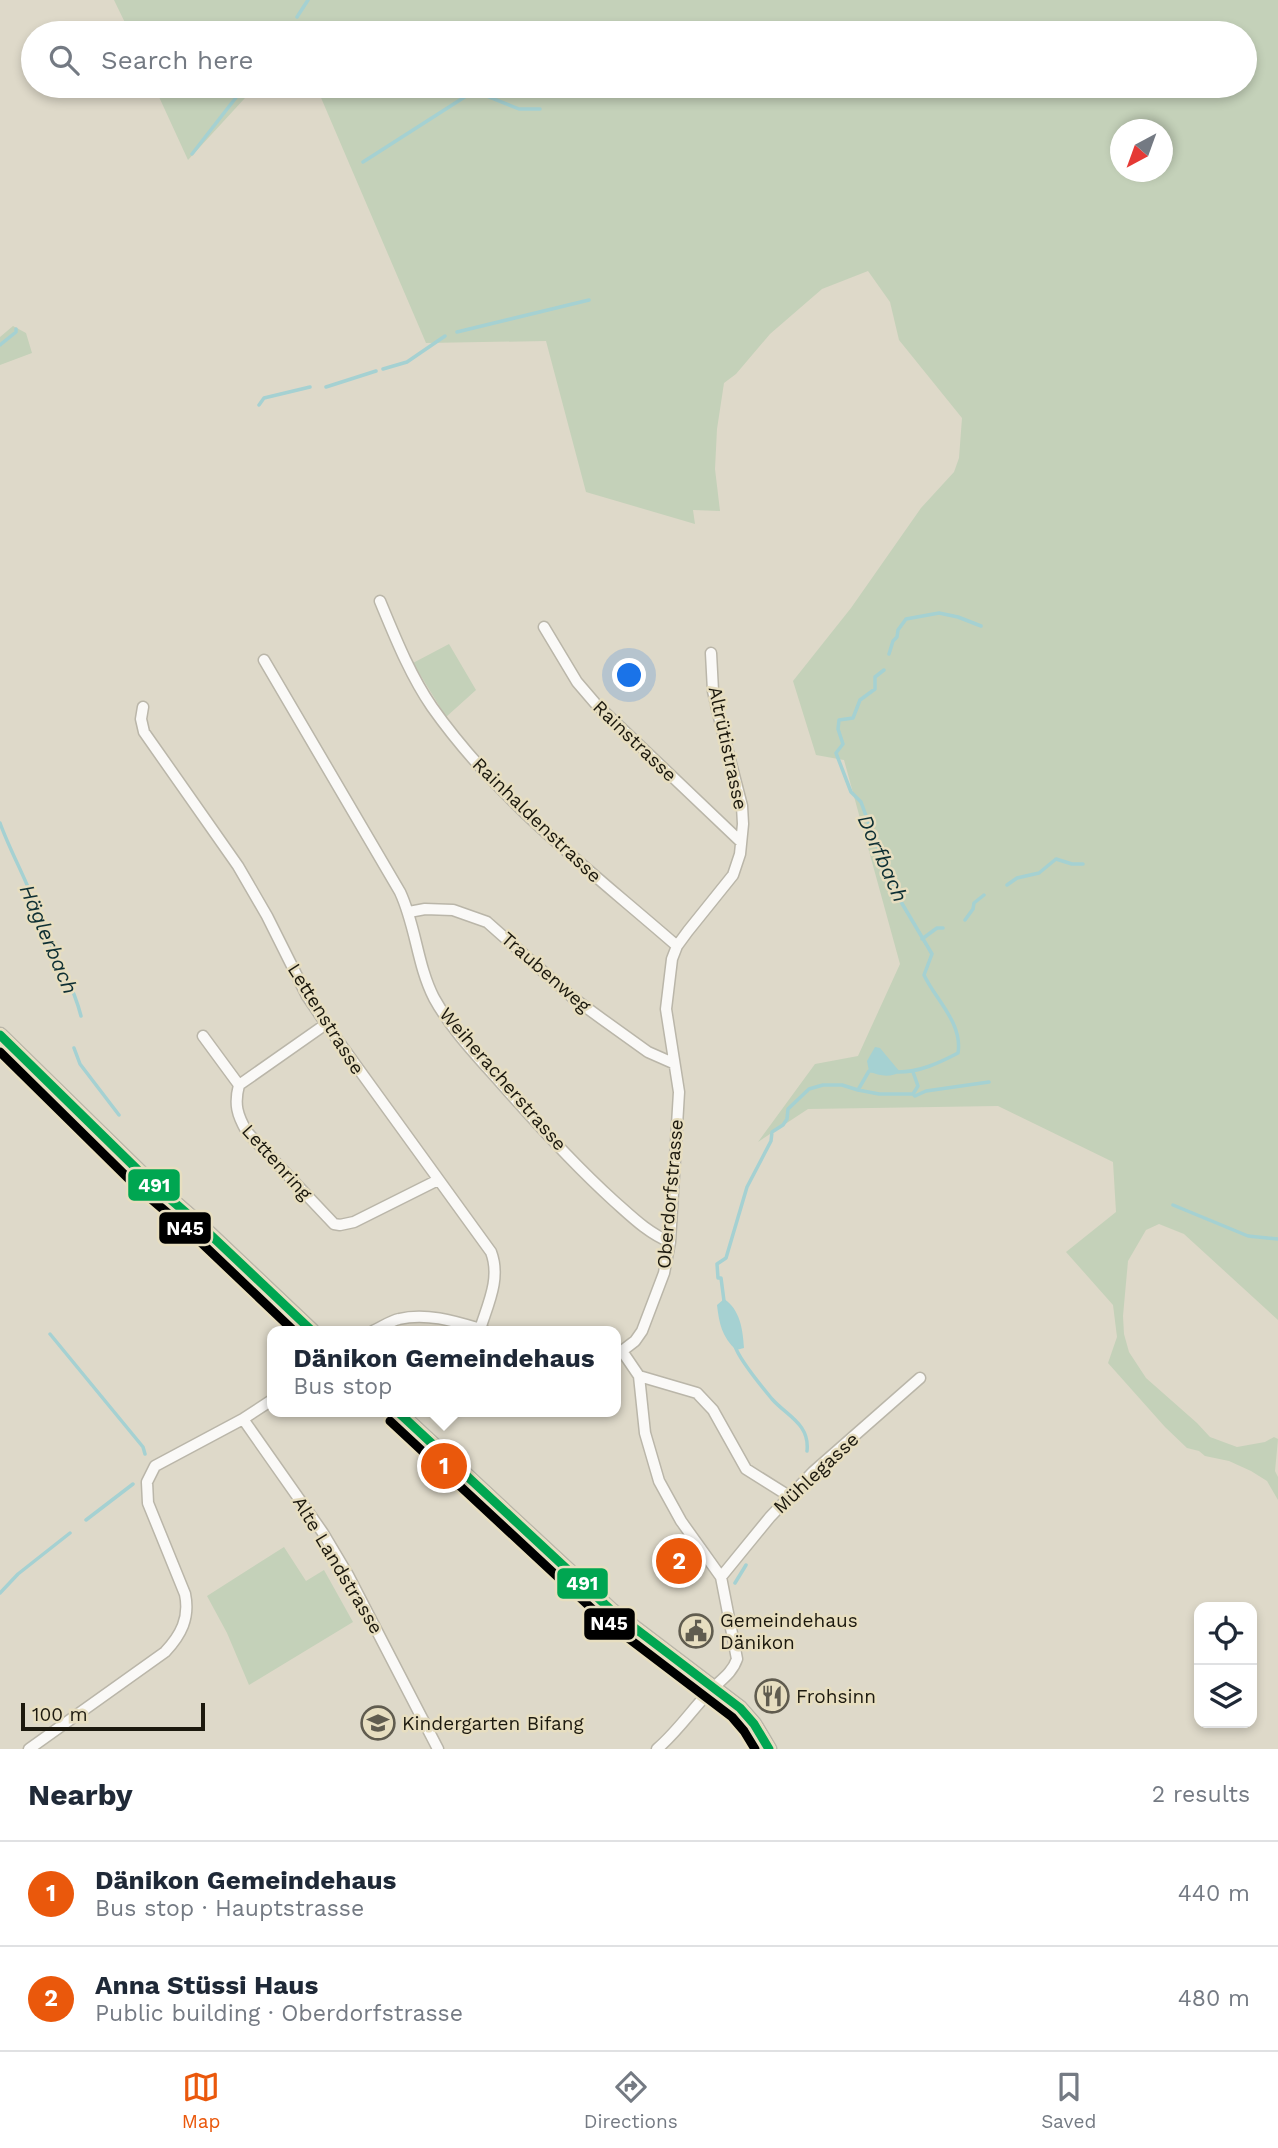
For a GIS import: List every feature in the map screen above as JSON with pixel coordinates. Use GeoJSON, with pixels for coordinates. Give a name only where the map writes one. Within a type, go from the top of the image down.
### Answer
{"type":"FeatureCollection","features":[{"type":"Feature","properties":{"kind":"street","name":"Rainhaldenstrasse"},"geometry":{"type":"LineString","coordinates":[[380,601],[403,655],[431,705],[462,747],[502,791],[586,871],[677,946]]}},
{"type":"Feature","properties":{"kind":"street","name":"Rainstrasse"},"geometry":{"type":"LineString","coordinates":[[544,628],[577,682],[594,702],[741,842]]}},
{"type":"Feature","properties":{"kind":"street","name":"Altrütistrasse"},"geometry":{"type":"LineString","coordinates":[[711,653],[713,691],[742,806],[741,842]]}},
{"type":"Feature","properties":{"kind":"street","name":"Weiheracherstrasse"},"geometry":{"type":"LineString","coordinates":[[264,660],[394,880],[409,912],[428,983],[435,999],[457,1031],[524,1109],[600,1188],[645,1228],[670,1242]]}},
{"type":"Feature","properties":{"kind":"street","name":"Lettenstrasse"},"geometry":{"type":"LineString","coordinates":[[143,707],[141,719],[144,732],[238,866],[307,996],[484,1241],[493,1259],[494,1282],[484,1326]]}},
{"type":"Feature","properties":{"kind":"street","name":"Oberdorfstrasse"},"geometry":{"type":"LineString","coordinates":[[621,1352],[635,1341],[642,1331],[664,1273],[670,1242],[679,1092],[673,1063],[666,994],[672,959],[677,946],[733,875],[741,842]]}},
{"type":"Feature","properties":{"kind":"street","name":"Traubenweg"},"geometry":{"type":"LineString","coordinates":[[409,912],[425,909],[453,910],[487,922],[572,997],[648,1052],[673,1063]]}},
{"type":"Feature","properties":{"kind":"street"},"geometry":{"type":"LineString","coordinates":[[203,1036],[239,1085],[326,1024]]}},
{"type":"Feature","properties":{"kind":"street"},"geometry":{"type":"LineString","coordinates":[[0,1035],[146,1178],[307,1326]]}},
{"type":"Feature","properties":{"kind":"street","name":"Lettenring"},"geometry":{"type":"LineString","coordinates":[[239,1085],[235,1106],[247,1132],[334,1224],[354,1222],[438,1180]]}},
{"type":"Feature","properties":{"kind":"street"},"geometry":{"type":"LineString","coordinates":[[383,1326],[397,1319],[431,1317],[467,1326]]}},
{"type":"Feature","properties":{"kind":"street","name":"Oberdorfstrasse"},"geometry":{"type":"LineString","coordinates":[[621,1355],[639,1376],[645,1433],[659,1481],[675,1511],[721,1577],[737,1659],[735,1667],[657,1749]]}},
{"type":"Feature","properties":{"kind":"street"},"geometry":{"type":"LineString","coordinates":[[639,1376],[697,1393],[713,1410],[746,1469],[789,1496]]}},
{"type":"Feature","properties":{"kind":"street","name":"Mühlegasse"},"geometry":{"type":"LineString","coordinates":[[721,1577],[789,1496],[813,1472],[920,1378]]}},
{"type":"Feature","properties":{"kind":"street"},"geometry":{"type":"LineString","coordinates":[[29,1749],[165,1652],[177,1639],[185,1624],[187,1606],[185,1594],[148,1503],[147,1482],[150,1474],[162,1461],[243,1419],[267,1403]]}},
{"type":"Feature","properties":{"kind":"street"},"geometry":{"type":"LineString","coordinates":[[403,1417],[611,1610],[740,1708],[754,1724],[769,1749]]}},
{"type":"Feature","properties":{"kind":"street","name":"Alte Landstrasse"},"geometry":{"type":"LineString","coordinates":[[243,1419],[323,1533],[348,1575],[438,1749]]}},
{"type":"Feature","properties":{"kind":"green space"},"geometry":{"type":"Polygon","coordinates":[[[114,0],[1278,0],[1278,1320],[1184,1234],[1159,1224],[1146,1230],[1128,1261],[1123,1316],[1129,1352],[1146,1378],[1210,1437],[1237,1447],[1265,1442],[1274,1437],[1278,1439],[1275,1471],[1278,1477],[1278,1500],[1267,1481],[1251,1471],[1187,1448],[1108,1363],[1117,1337],[1113,1305],[1066,1252],[1116,1212],[1113,1162],[998,1106],[808,1109],[758,1142],[815,1064],[858,1056],[900,964],[844,760],[816,755],[793,681],[851,608],[921,508],[954,472],[959,458],[962,418],[899,340],[890,302],[868,271],[822,289],[770,334],[736,374],[724,383],[717,429],[715,469],[720,511],[693,510],[695,524],[586,492],[546,341],[426,343],[321,98],[1257,98],[1257,21],[124,21],[114,0]]]}},
{"type":"Feature","properties":{"kind":"green space"},"geometry":{"type":"Polygon","coordinates":[[[160,98],[245,98],[188,160],[160,98]]]}},
{"type":"Feature","properties":{"kind":"green space"},"geometry":{"type":"Polygon","coordinates":[[[13,326],[26,333],[32,353],[0,365],[0,337],[13,326]]]}},
{"type":"Feature","properties":{"kind":"green space"},"geometry":{"type":"Polygon","coordinates":[[[449,644],[476,690],[446,717],[413,663],[449,644]]]}},
{"type":"Feature","properties":{"kind":"green space"},"geometry":{"type":"Polygon","coordinates":[[[284,1547],[306,1581],[324,1570],[353,1622],[249,1685],[227,1633],[207,1596],[284,1547]]]}},
{"type":"Feature","properties":{"kind":"water"},"geometry":{"type":"Polygon","coordinates":[[[875,1047],[880,1048],[900,1072],[884,1076],[869,1071],[867,1061],[875,1047]]]}},
{"type":"Feature","properties":{"kind":"water"},"geometry":{"type":"Polygon","coordinates":[[[724,1299],[737,1314],[744,1348],[736,1350],[722,1329],[717,1305],[724,1299]]]}},
{"type":"Feature","properties":{"kind":"waterway"},"geometry":{"type":"LineString","coordinates":[[297,17],[308,0]]}},
{"type":"Feature","properties":{"kind":"waterway"},"geometry":{"type":"LineString","coordinates":[[192,154],[236,98]]}},
{"type":"Feature","properties":{"kind":"waterway"},"geometry":{"type":"LineString","coordinates":[[363,162],[463,98]]}},
{"type":"Feature","properties":{"kind":"waterway"},"geometry":{"type":"LineString","coordinates":[[492,98],[519,109],[540,109]]}},
{"type":"Feature","properties":{"kind":"waterway"},"geometry":{"type":"LineString","coordinates":[[457,332],[589,300]]}},
{"type":"Feature","properties":{"kind":"waterway"},"geometry":{"type":"LineString","coordinates":[[0,345],[16,332],[16,329]]}},
{"type":"Feature","properties":{"kind":"waterway","name":"Häglerbach"},"geometry":{"type":"LineString","coordinates":[[383,369],[407,362],[445,336]]}},
{"type":"Feature","properties":{"kind":"waterway","name":"Häglerbach"},"geometry":{"type":"LineString","coordinates":[[326,387],[376,371]]}},
{"type":"Feature","properties":{"kind":"waterway","name":"Häglerbach"},"geometry":{"type":"LineString","coordinates":[[259,405],[264,398],[310,387]]}},
{"type":"Feature","properties":{"kind":"waterway","name":"Dorfbach"},"geometry":{"type":"LineString","coordinates":[[889,654],[898,630],[906,619],[939,613],[981,626]]}},
{"type":"Feature","properties":{"kind":"waterway","name":"Dorfbach"},"geometry":{"type":"LineString","coordinates":[[884,670],[875,677],[875,689],[860,700],[853,718],[839,720],[838,729],[843,744],[836,753],[851,792],[861,802],[884,865],[893,876],[894,890],[932,954],[924,975],[952,1021],[958,1042],[958,1053],[951,1057],[922,1069],[898,1072]]}},
{"type":"Feature","properties":{"kind":"waterway","name":"Häglerbach"},"geometry":{"type":"LineString","coordinates":[[0,823],[81,1016]]}},
{"type":"Feature","properties":{"kind":"waterway"},"geometry":{"type":"LineString","coordinates":[[1007,885],[1017,878],[1039,873],[1056,859],[1083,864]]}},
{"type":"Feature","properties":{"kind":"waterway"},"geometry":{"type":"LineString","coordinates":[[965,920],[974,903],[984,895]]}},
{"type":"Feature","properties":{"kind":"waterway"},"geometry":{"type":"LineString","coordinates":[[922,939],[937,928],[943,928]]}},
{"type":"Feature","properties":{"kind":"waterway","name":"Häglerbach"},"geometry":{"type":"LineString","coordinates":[[74,1048],[80,1064],[119,1115]]}},
{"type":"Feature","properties":{"kind":"waterway","name":"Dorfbach"},"geometry":{"type":"LineString","coordinates":[[724,1301],[717,1264],[726,1258],[747,1187],[771,1141],[772,1132],[783,1125],[788,1109],[809,1089],[823,1085],[842,1085],[858,1090],[869,1071],[873,1071]]}},
{"type":"Feature","properties":{"kind":"waterway","name":"Dorfbach"},"geometry":{"type":"LineString","coordinates":[[858,1090],[879,1094],[913,1094],[918,1086],[913,1072]]}},
{"type":"Feature","properties":{"kind":"waterway"},"geometry":{"type":"LineString","coordinates":[[913,1094],[915,1096],[926,1091],[989,1082]]}},
{"type":"Feature","properties":{"kind":"waterway"},"geometry":{"type":"LineString","coordinates":[[1173,1205],[1248,1236],[1278,1239]]}},
{"type":"Feature","properties":{"kind":"waterway","name":"Häglerbach"},"geometry":{"type":"LineString","coordinates":[[50,1334],[143,1447],[145,1454]]}},
{"type":"Feature","properties":{"kind":"waterway","name":"Dorfbach"},"geometry":{"type":"LineString","coordinates":[[735,1346],[768,1394],[801,1427],[805,1434],[807,1451]]}},
{"type":"Feature","properties":{"kind":"waterway","name":"Häglerbach"},"geometry":{"type":"LineString","coordinates":[[86,1520],[133,1484]]}},
{"type":"Feature","properties":{"kind":"waterway","name":"Häglerbach"},"geometry":{"type":"LineString","coordinates":[[0,1593],[18,1574],[70,1533]]}},
{"type":"Feature","properties":{"kind":"waterway","name":"Dorfbach"},"geometry":{"type":"LineString","coordinates":[[735,1583],[746,1565]]}},
{"type":"Feature","properties":{"kind":"transit line","name":"491"},"geometry":{"type":"LineString","coordinates":[[0,1035],[146,1178],[307,1326]]}},
{"type":"Feature","properties":{"kind":"transit line","name":"N45"},"geometry":{"type":"LineString","coordinates":[[0,1052],[137,1187],[191,1233],[289,1326]]}},
{"type":"Feature","properties":{"kind":"transit line","name":"491"},"geometry":{"type":"LineString","coordinates":[[403,1417],[611,1610],[740,1708],[754,1724],[769,1749]]}},
{"type":"Feature","properties":{"kind":"transit line","name":"N45"},"geometry":{"type":"LineString","coordinates":[[390,1421],[603,1619],[732,1717],[755,1749]]}},
{"type":"Feature","properties":{"kind":"place","name":"Dänikon Gemeindehaus"},"geometry":{"type":"Point","coordinates":[444,1466]}},
{"type":"Feature","properties":{"kind":"place","name":"Anna Stüssi Haus"},"geometry":{"type":"Point","coordinates":[679,1561]}},
{"type":"Feature","properties":{"kind":"place","name":"Gemeindehaus Dänikon"},"geometry":{"type":"Point","coordinates":[696,1631]}},
{"type":"Feature","properties":{"kind":"place","name":"Frohsinn"},"geometry":{"type":"Point","coordinates":[772,1696]}},
{"type":"Feature","properties":{"kind":"place","name":"Kindergarten Bifang"},"geometry":{"type":"Point","coordinates":[378,1723]}}]}
